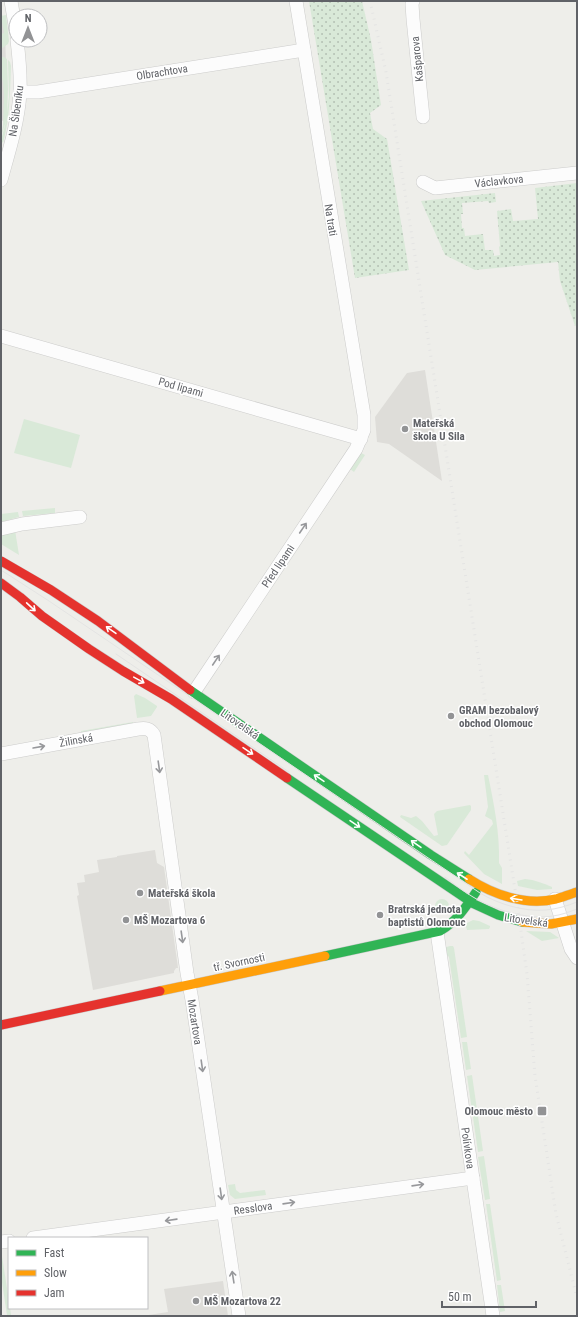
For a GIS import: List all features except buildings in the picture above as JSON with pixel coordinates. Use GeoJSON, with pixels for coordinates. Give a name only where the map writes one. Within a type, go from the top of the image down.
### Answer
{"type":"FeatureCollection","features":[{"type":"Feature","properties":{"kind":"main road","name":"Litovelská"},"geometry":{"type":"LineString","coordinates":[[1,561],[75,605],[137,649],[174,679],[430,855],[480,886],[493,893],[516,899],[536,901],[555,899],[577,892]]}},
{"type":"Feature","properties":{"kind":"main road","name":"Litovelská"},"geometry":{"type":"LineString","coordinates":[[1,583],[42,616],[123,671],[171,699],[484,910],[506,919],[539,924],[562,923],[577,919]]}},
{"type":"Feature","properties":{"kind":"main road"},"geometry":{"type":"LineString","coordinates":[[470,901],[480,886]]}},
{"type":"Feature","properties":{"kind":"main road","name":"tř. Svornosti"},"geometry":{"type":"LineString","coordinates":[[1,1025],[437,932],[447,927],[470,901]]}},
{"type":"Feature","properties":{"kind":"street","name":"Na trati"},"geometry":{"type":"LineString","coordinates":[[296,1],[364,415],[364,430],[361,439]]}},
{"type":"Feature","properties":{"kind":"street","name":"Kašparova"},"geometry":{"type":"LineString","coordinates":[[414,1],[412,4],[413,19],[423,117]]}},
{"type":"Feature","properties":{"kind":"street","name":"Na Šibeníku"},"geometry":{"type":"LineString","coordinates":[[1,180],[15,128],[20,92],[17,48]]}},
{"type":"Feature","properties":{"kind":"street","name":"Olbrachtova"},"geometry":{"type":"LineString","coordinates":[[20,92],[38,92],[304,50]]}},
{"type":"Feature","properties":{"kind":"street","name":"Václavkova"},"geometry":{"type":"LineString","coordinates":[[423,182],[435,188],[577,173]]}},
{"type":"Feature","properties":{"kind":"street","name":"Pod lipami"},"geometry":{"type":"LineString","coordinates":[[1,336],[361,439]]}},
{"type":"Feature","properties":{"kind":"street","name":"Před lipami"},"geometry":{"type":"LineString","coordinates":[[194,692],[356,449],[361,439]]}},
{"type":"Feature","properties":{"kind":"street"},"geometry":{"type":"LineString","coordinates":[[1,528],[80,516]]}},
{"type":"Feature","properties":{"kind":"street","name":"Žilinská"},"geometry":{"type":"LineString","coordinates":[[1,754],[138,729],[150,730]]}},
{"type":"Feature","properties":{"kind":"street","name":"Mozartova"},"geometry":{"type":"LineString","coordinates":[[150,730],[154,734],[189,985],[239,1316]]}},
{"type":"Feature","properties":{"kind":"street"},"geometry":{"type":"LineString","coordinates":[[555,899],[571,949],[577,958]]}},
{"type":"Feature","properties":{"kind":"street","name":"Polívkova"},"geometry":{"type":"LineString","coordinates":[[437,932],[493,1316]]}},
{"type":"Feature","properties":{"kind":"street","name":"Resslova"},"geometry":{"type":"LineString","coordinates":[[41,1237],[472,1178]]}},
{"type":"Feature","properties":{"kind":"shaded area"},"geometry":{"type":"Polygon","coordinates":[[[1,8],[5,31],[7,99],[5,122],[1,120],[1,8]]]}},
{"type":"Feature","properties":{"kind":"shaded area","name":"Mateřská škola U Sila"},"geometry":{"type":"Polygon","coordinates":[[[425,370],[442,481],[389,444],[377,442],[375,417],[407,373],[425,370]]]}},
{"type":"Feature","properties":{"kind":"shaded area","name":"MŠ Mozartova 6"},"geometry":{"type":"Polygon","coordinates":[[[155,850],[157,863],[164,867],[178,968],[176,968],[174,973],[93,990],[77,896],[79,895],[77,883],[85,882],[84,875],[99,872],[97,860],[155,850]]]}},
{"type":"Feature","properties":{"kind":"shaded area","name":"MŠ Mozartova 22"},"geometry":{"type":"Polygon","coordinates":[[[223,1281],[228,1316],[142,1316],[168,1312],[164,1289],[223,1281]]]}},
{"type":"Feature","properties":{"kind":"green space"},"geometry":{"type":"Polygon","coordinates":[[[309,1],[362,1],[371,40],[381,105],[370,113],[373,129],[387,139],[409,270],[355,278],[309,1]]]}},
{"type":"Feature","properties":{"kind":"green space"},"geometry":{"type":"Polygon","coordinates":[[[6,15],[8,44],[1,49],[1,34],[4,33],[1,16],[6,15]]]}},
{"type":"Feature","properties":{"kind":"green space"},"geometry":{"type":"Polygon","coordinates":[[[1,57],[7,59],[7,113],[9,97],[8,60],[11,66],[10,95],[8,114],[3,143],[1,140],[7,118],[1,137],[4,96],[1,73],[1,57]]]}},
{"type":"Feature","properties":{"kind":"green space"},"geometry":{"type":"Polygon","coordinates":[[[577,183],[577,325],[575,326],[560,281],[558,262],[475,270],[445,255],[421,201],[495,193],[496,202],[489,203],[488,201],[462,203],[463,214],[461,214],[462,228],[464,228],[465,236],[483,234],[485,250],[493,250],[494,256],[500,255],[497,211],[511,209],[513,221],[538,219],[535,188],[577,183]]]}},
{"type":"Feature","properties":{"kind":"green space"},"geometry":{"type":"Polygon","coordinates":[[[24,419],[80,435],[71,468],[14,453],[24,419]]]}},
{"type":"Feature","properties":{"kind":"green space"},"geometry":{"type":"Polygon","coordinates":[[[361,453],[365,455],[354,472],[350,469],[361,453]]]}},
{"type":"Feature","properties":{"kind":"green space"},"geometry":{"type":"Polygon","coordinates":[[[55,508],[55,513],[23,516],[22,511],[55,508]]]}},
{"type":"Feature","properties":{"kind":"green space"},"geometry":{"type":"Polygon","coordinates":[[[18,512],[19,517],[1,522],[1,514],[18,512]]]}},
{"type":"Feature","properties":{"kind":"green space"},"geometry":{"type":"Polygon","coordinates":[[[15,530],[19,555],[1,544],[1,533],[15,530]]]}},
{"type":"Feature","properties":{"kind":"green space"},"geometry":{"type":"Polygon","coordinates":[[[136,694],[157,706],[151,716],[137,718],[134,696],[136,694]]]}},
{"type":"Feature","properties":{"kind":"green space"},"geometry":{"type":"Polygon","coordinates":[[[133,722],[133,725],[81,734],[81,731],[133,722]]]}},
{"type":"Feature","properties":{"kind":"green space"},"geometry":{"type":"Polygon","coordinates":[[[484,775],[488,775],[498,830],[499,863],[502,868],[502,884],[484,874],[464,853],[465,851],[469,855],[493,824],[492,820],[485,816],[488,807],[484,775]]]}},
{"type":"Feature","properties":{"kind":"green space"},"geometry":{"type":"Polygon","coordinates":[[[470,805],[471,810],[447,845],[442,846],[400,817],[401,815],[411,818],[416,816],[434,836],[438,835],[434,814],[437,811],[470,805]]]}},
{"type":"Feature","properties":{"kind":"green space"},"geometry":{"type":"Polygon","coordinates":[[[525,879],[542,883],[552,887],[552,889],[537,890],[518,886],[517,881],[525,879]]]}},
{"type":"Feature","properties":{"kind":"green space"},"geometry":{"type":"Polygon","coordinates":[[[442,899],[447,901],[449,906],[447,911],[442,913],[437,911],[435,906],[437,901],[442,899]]]}},
{"type":"Feature","properties":{"kind":"green space"},"geometry":{"type":"Polygon","coordinates":[[[473,920],[479,921],[490,927],[489,929],[467,930],[467,923],[473,920]]]}},
{"type":"Feature","properties":{"kind":"green space"},"geometry":{"type":"Polygon","coordinates":[[[526,931],[550,932],[559,938],[542,941],[526,931]]]}},
{"type":"Feature","properties":{"kind":"green space"},"geometry":{"type":"Polygon","coordinates":[[[453,946],[454,948],[467,1037],[461,1038],[449,957],[443,948],[453,946]]]}},
{"type":"Feature","properties":{"kind":"green space"},"geometry":{"type":"Polygon","coordinates":[[[462,1042],[467,1042],[471,1069],[466,1070],[462,1042]]]}},
{"type":"Feature","properties":{"kind":"green space"},"geometry":{"type":"Polygon","coordinates":[[[472,1075],[483,1151],[478,1152],[467,1076],[472,1075]]]}},
{"type":"Feature","properties":{"kind":"green space"},"geometry":{"type":"Polygon","coordinates":[[[484,1156],[490,1199],[485,1200],[478,1157],[484,1156]]]}},
{"type":"Feature","properties":{"kind":"green space"},"geometry":{"type":"Polygon","coordinates":[[[235,1184],[236,1190],[240,1193],[265,1190],[266,1195],[235,1199],[230,1195],[228,1185],[235,1184]]]}},
{"type":"Feature","properties":{"kind":"green space"},"geometry":{"type":"Polygon","coordinates":[[[486,1204],[490,1204],[501,1280],[497,1281],[486,1204]]]}},
{"type":"Feature","properties":{"kind":"green space"},"geometry":{"type":"Polygon","coordinates":[[[1,1250],[8,1295],[8,1309],[10,1309],[11,1315],[7,1315],[1,1276],[1,1250]]]}},
{"type":"Feature","properties":{"kind":"green space"},"geometry":{"type":"Polygon","coordinates":[[[497,1285],[501,1285],[505,1311],[500,1312],[497,1285]]]}},
{"type":"Feature","properties":{"kind":"tram line"},"geometry":{"type":"LineString","coordinates":[[1,570],[480,893],[503,904],[529,910],[554,909],[577,902]]}},
{"type":"Feature","properties":{"kind":"tram line"},"geometry":{"type":"LineString","coordinates":[[116,654],[289,772]]}},
{"type":"Feature","properties":{"kind":"tram line"},"geometry":{"type":"LineString","coordinates":[[445,877],[482,902],[512,913],[533,917],[543,917],[559,915],[577,909]]}},
{"type":"Feature","properties":{"kind":"railway"},"geometry":{"type":"LineString","coordinates":[[370,1],[386,72],[517,902],[527,974],[535,1076],[556,1214],[577,1298]]}},
{"type":"Feature","properties":{"kind":"traffic: fast"},"geometry":{"type":"LineString","coordinates":[[190,690],[431,855],[469,879]]}},
{"type":"Feature","properties":{"kind":"traffic: fast"},"geometry":{"type":"LineString","coordinates":[[287,778],[474,904],[498,915],[522,922]]}},
{"type":"Feature","properties":{"kind":"traffic: fast"},"geometry":{"type":"LineString","coordinates":[[325,956],[440,931],[456,919],[476,892]]}},
{"type":"Feature","properties":{"kind":"traffic: slow"},"geometry":{"type":"LineString","coordinates":[[469,879],[489,890],[511,898],[522,900],[545,901],[577,892]]}},
{"type":"Feature","properties":{"kind":"traffic: slow"},"geometry":{"type":"LineString","coordinates":[[522,922],[551,924],[577,919]]}},
{"type":"Feature","properties":{"kind":"traffic: slow"},"geometry":{"type":"LineString","coordinates":[[160,991],[325,956]]}},
{"type":"Feature","properties":{"kind":"traffic: jam"},"geometry":{"type":"LineString","coordinates":[[1,561],[51,590],[98,621],[190,690]]}},
{"type":"Feature","properties":{"kind":"traffic: jam"},"geometry":{"type":"LineString","coordinates":[[1,583],[42,616],[89,649],[171,699],[287,778]]}},
{"type":"Feature","properties":{"kind":"traffic: jam"},"geometry":{"type":"LineString","coordinates":[[1,1025],[160,991]]}},
{"type":"Feature","properties":{"kind":"place","name":"Mateřská škola U Sila"},"geometry":{"type":"Point","coordinates":[405,429]}},
{"type":"Feature","properties":{"kind":"place","name":"GRAM bezobalový obchod Olomouc"},"geometry":{"type":"Point","coordinates":[451,716]}},
{"type":"Feature","properties":{"kind":"place","name":"Mateřská škola"},"geometry":{"type":"Point","coordinates":[140,893]}},
{"type":"Feature","properties":{"kind":"place","name":"Bratrská jednota baptistů Olomouc"},"geometry":{"type":"Point","coordinates":[380,915]}},
{"type":"Feature","properties":{"kind":"place","name":"MŠ Mozartova 6"},"geometry":{"type":"Point","coordinates":[126,920]}},
{"type":"Feature","properties":{"kind":"place","name":"Olomouc město"},"geometry":{"type":"Point","coordinates":[542,1111]}},
{"type":"Feature","properties":{"kind":"place","name":"MŠ Mozartova 22"},"geometry":{"type":"Point","coordinates":[196,1301]}}]}
